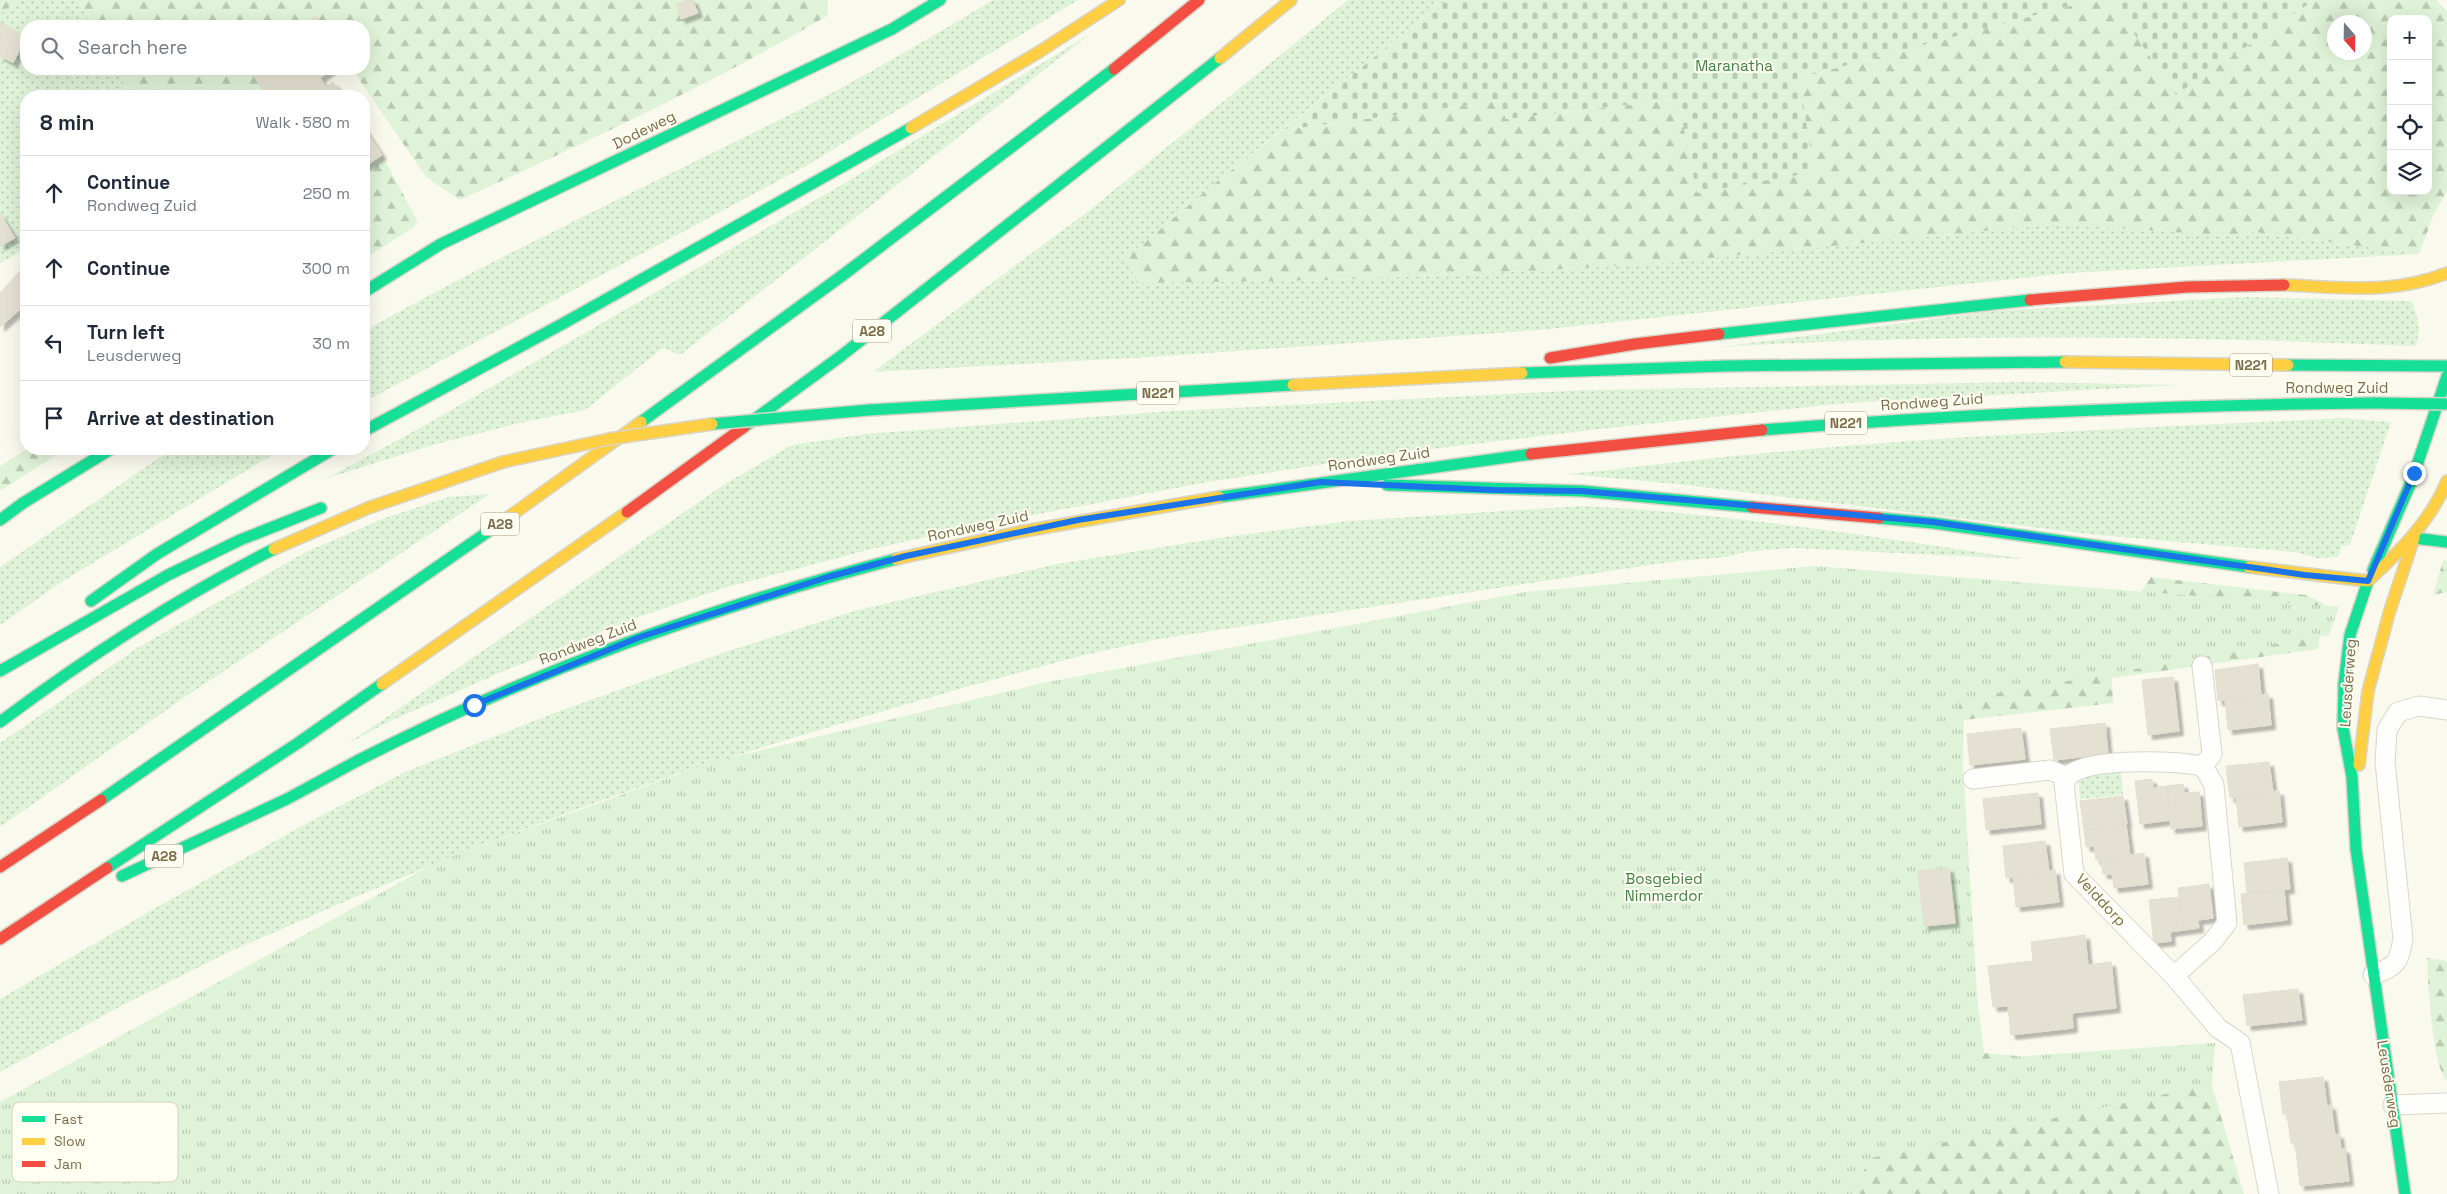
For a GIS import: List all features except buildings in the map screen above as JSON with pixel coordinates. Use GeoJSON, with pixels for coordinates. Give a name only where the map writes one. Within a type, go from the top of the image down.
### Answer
{"type":"FeatureCollection","features":[{"type":"Feature","properties":{"kind":"main road","name":"Dodeweg"},"geometry":{"type":"LineString","coordinates":[[370,288],[442,244],[892,29],[940,0]]}},
{"type":"Feature","properties":{"kind":"main road"},"geometry":{"type":"LineString","coordinates":[[370,428],[564,323],[960,100],[1040,52],[1119,0]]}},
{"type":"Feature","properties":{"kind":"main road","name":"A28"},"geometry":{"type":"LineString","coordinates":[[0,868],[197,736],[446,563],[800,307],[1164,30],[1199,0]]}},
{"type":"Feature","properties":{"kind":"main road","name":"A28"},"geometry":{"type":"LineString","coordinates":[[0,939],[306,737],[668,483],[848,350],[1183,88],[1291,0]]}},
{"type":"Feature","properties":{"kind":"main road","name":"N221"},"geometry":{"type":"LineString","coordinates":[[1447,376],[1635,344],[1999,302],[2187,287],[2278,285],[2383,289],[2423,283],[2447,273]]}},
{"type":"Feature","properties":{"kind":"main road","name":"Rondweg Zuid"},"geometry":{"type":"LineString","coordinates":[[502,462],[608,439],[721,422],[869,410],[1447,376],[1716,366],[1982,362],[2117,361],[2202,366],[2447,366]]}},
{"type":"Feature","properties":{"kind":"main road","name":"Leusderweg"},"geometry":{"type":"LineString","coordinates":[[2405,1194],[2356,849],[2352,777],[2343,728],[2344,683],[2350,635],[2368,581],[2412,480],[2447,376]]}},
{"type":"Feature","properties":{"kind":"main road","name":"Rondweg Zuid"},"geometry":{"type":"LineString","coordinates":[[357,761],[474,705],[562,667],[640,637],[819,580],[906,556],[1078,520],[1453,463],[1664,440],[1960,414],[2220,404],[2447,404]]}},
{"type":"Feature","properties":{"kind":"main road"},"geometry":{"type":"LineString","coordinates":[[0,520],[23,503],[101,455]]}},
{"type":"Feature","properties":{"kind":"main road"},"geometry":{"type":"LineString","coordinates":[[78,610],[157,554],[323,455]]}},
{"type":"Feature","properties":{"kind":"main road"},"geometry":{"type":"LineString","coordinates":[[466,463],[502,462]]}},
{"type":"Feature","properties":{"kind":"main road"},"geometry":{"type":"LineString","coordinates":[[0,722],[74,667],[157,613],[231,571],[301,536],[375,504],[451,477],[502,462]]}},
{"type":"Feature","properties":{"kind":"main road","name":"Leusderweg"},"geometry":{"type":"LineString","coordinates":[[2412,480],[2414,538]]}},
{"type":"Feature","properties":{"kind":"main road","name":"Leusderweg"},"geometry":{"type":"LineString","coordinates":[[2352,777],[2360,764],[2362,730],[2368,691],[2390,610],[2414,538],[2441,497],[2447,481]]}},
{"type":"Feature","properties":{"kind":"main road","name":"N221"},"geometry":{"type":"LineString","coordinates":[[1321,482],[1494,490],[1582,491],[1933,522],[2305,575],[2368,581]]}},
{"type":"Feature","properties":{"kind":"main road"},"geometry":{"type":"LineString","coordinates":[[0,671],[168,575],[240,540],[336,502]]}},
{"type":"Feature","properties":{"kind":"main road"},"geometry":{"type":"LineString","coordinates":[[2368,581],[2414,538],[2447,542]]}},
{"type":"Feature","properties":{"kind":"main road"},"geometry":{"type":"LineString","coordinates":[[0,666],[63,621]]}},
{"type":"Feature","properties":{"kind":"main road","name":"A28"},"geometry":{"type":"LineString","coordinates":[[41,913],[287,799],[357,761]]}},
{"type":"Feature","properties":{"kind":"street"},"geometry":{"type":"LineString","coordinates":[[2202,666],[2212,754],[2203,766]]}},
{"type":"Feature","properties":{"kind":"street"},"geometry":{"type":"LineString","coordinates":[[2374,975],[2390,968],[2399,960],[2404,940],[2384,762],[2387,730],[2398,712],[2419,706],[2447,710]]}},
{"type":"Feature","properties":{"kind":"street"},"geometry":{"type":"LineString","coordinates":[[1973,779],[2050,770],[2067,777],[2074,772],[2104,765],[2184,762],[2203,766],[2214,785],[2227,923],[2213,941],[2174,976]]}},
{"type":"Feature","properties":{"kind":"street","name":"Velddorp"},"geometry":{"type":"LineString","coordinates":[[2067,777],[2064,783],[2074,874],[2174,976],[2218,1028],[2240,1043],[2269,1194]]}},
{"type":"Feature","properties":{"kind":"street"},"geometry":{"type":"LineString","coordinates":[[2393,1105],[2447,1103]]}},
{"type":"Feature","properties":{"kind":"green space"},"geometry":{"type":"Polygon","coordinates":[[[0,0],[19,0],[0,14],[0,0]]]}},
{"type":"Feature","properties":{"kind":"green space"},"geometry":{"type":"Polygon","coordinates":[[[19,0],[78,0],[89,20],[20,20],[20,75],[119,75],[128,90],[20,90],[20,252],[0,263],[0,14],[19,0]]]}},
{"type":"Feature","properties":{"kind":"green space"},"geometry":{"type":"Polygon","coordinates":[[[78,0],[828,0],[827,16],[738,66],[600,135],[460,200],[426,177],[370,95],[370,90],[366,90],[356,75],[370,75],[370,20],[319,20],[316,16],[310,20],[89,20],[78,0]]]}},
{"type":"Feature","properties":{"kind":"green space"},"geometry":{"type":"Polygon","coordinates":[[[993,0],[1078,0],[806,166],[370,399],[370,328],[522,247],[815,102],[993,0]]]}},
{"type":"Feature","properties":{"kind":"green space"},"geometry":{"type":"Polygon","coordinates":[[[1348,0],[1446,0],[1220,179],[1127,257],[1137,283],[1335,280],[1567,269],[1670,262],[2053,224],[2234,236],[2254,232],[2419,254],[2069,273],[1540,330],[1150,357],[873,372],[1091,209],[1348,0]]]}},
{"type":"Feature","properties":{"kind":"green space","name":"Maranatha"},"geometry":{"type":"Polygon","coordinates":[[[1446,0],[2092,0],[1799,78],[1814,172],[1697,193],[1678,99],[1506,119],[1499,101],[1283,130],[1446,0]]]}},
{"type":"Feature","properties":{"kind":"green space"},"geometry":{"type":"Polygon","coordinates":[[[2092,0],[2111,0],[2176,94],[2314,0],[2436,0],[2447,11],[2447,191],[2434,214],[2419,254],[2254,232],[2234,236],[2053,224],[1670,262],[1335,280],[1137,283],[1126,258],[1220,179],[1283,130],[1499,101],[1506,119],[1678,99],[1698,193],[1799,78],[2092,0]]]}},
{"type":"Feature","properties":{"kind":"green space"},"geometry":{"type":"Polygon","coordinates":[[[2111,0],[2314,0],[2176,95],[2111,0]]]}},
{"type":"Feature","properties":{"kind":"green space"},"geometry":{"type":"Polygon","coordinates":[[[1090,34],[680,355],[663,348],[585,410],[524,422],[433,445],[327,478],[420,428],[838,187],[1090,34]]]}},
{"type":"Feature","properties":{"kind":"green space"},"geometry":{"type":"Polygon","coordinates":[[[119,75],[253,75],[265,90],[128,90],[119,75]]]}},
{"type":"Feature","properties":{"kind":"green space"},"geometry":{"type":"Polygon","coordinates":[[[382,155],[418,222],[412,228],[370,255],[370,163],[382,155]]]}},
{"type":"Feature","properties":{"kind":"green space"},"geometry":{"type":"Polygon","coordinates":[[[2244,297],[2411,301],[2416,312],[2419,329],[2417,340],[2415,346],[2154,338],[1981,338],[1720,347],[1994,311],[2244,297]]]}},
{"type":"Feature","properties":{"kind":"green space"},"geometry":{"type":"Polygon","coordinates":[[[2024,382],[2181,385],[1847,403],[1600,429],[1391,454],[1208,482],[970,527],[868,550],[724,588],[636,618],[504,671],[388,722],[346,745],[725,484],[792,445],[866,434],[1171,411],[1588,390],[2024,382]]]}},
{"type":"Feature","properties":{"kind":"green space"},"geometry":{"type":"Polygon","coordinates":[[[2343,418],[2391,422],[2350,545],[2342,546],[2338,557],[2317,558],[2294,552],[2098,535],[1677,484],[1567,474],[1724,457],[1895,442],[2343,418]]]}},
{"type":"Feature","properties":{"kind":"green space"},"geometry":{"type":"Polygon","coordinates":[[[20,453],[20,455],[57,455],[0,491],[0,466],[20,453]]]}},
{"type":"Feature","properties":{"kind":"green space"},"geometry":{"type":"Polygon","coordinates":[[[163,455],[272,455],[63,581],[0,625],[0,567],[163,455]]]}},
{"type":"Feature","properties":{"kind":"green space"},"geometry":{"type":"Polygon","coordinates":[[[490,494],[182,699],[0,827],[0,743],[137,648],[306,552],[382,519],[449,497],[490,494]]]}},
{"type":"Feature","properties":{"kind":"green space"},"geometry":{"type":"Polygon","coordinates":[[[1582,506],[1638,509],[1749,520],[2026,559],[1792,548],[1745,552],[1727,557],[1677,561],[1153,640],[1080,656],[959,689],[674,775],[461,853],[231,951],[123,1005],[0,1072],[0,999],[159,906],[309,822],[405,772],[554,713],[728,651],[858,610],[1057,564],[1225,537],[1350,521],[1582,506]]]}},
{"type":"Feature","properties":{"kind":"green space"},"geometry":{"type":"Polygon","coordinates":[[[2447,560],[2447,592],[2433,595],[2443,561],[2447,560]]]}},
{"type":"Feature","properties":{"kind":"green space","name":"Bosgebied Nimmerdor"},"geometry":{"type":"Polygon","coordinates":[[[1815,566],[2339,607],[2329,635],[1959,700],[1981,1059],[2215,1043],[2212,1084],[1871,1158],[1851,1194],[0,1194],[0,1102],[439,861],[712,762],[1043,683],[1525,592],[1815,566]]]}},
{"type":"Feature","properties":{"kind":"green space"},"geometry":{"type":"Polygon","coordinates":[[[2151,577],[2306,595],[2324,604],[2318,649],[2112,678],[2113,703],[1964,720],[1961,815],[1970,939],[1984,1053],[2028,1057],[2200,1045],[2244,1194],[1561,1194],[1786,724],[2129,609],[2151,577]]]}},
{"type":"Feature","properties":{"kind":"green space"},"geometry":{"type":"Polygon","coordinates":[[[2121,772],[2123,795],[2080,799],[2078,777],[2121,772]]]}},
{"type":"Feature","properties":{"kind":"green space"},"geometry":{"type":"Polygon","coordinates":[[[2427,958],[2447,961],[2447,1081],[2442,1072],[2434,1042],[2427,958]]]}},
{"type":"Feature","properties":{"kind":"traffic: fast"},"geometry":{"type":"LineString","coordinates":[[370,288],[441,244],[892,29],[940,0]]}},
{"type":"Feature","properties":{"kind":"traffic: fast"},"geometry":{"type":"LineString","coordinates":[[744,427],[841,356],[1220,58]]}},
{"type":"Feature","properties":{"kind":"traffic: fast"},"geometry":{"type":"LineString","coordinates":[[641,422],[843,275],[1114,69]]}},
{"type":"Feature","properties":{"kind":"traffic: fast"},"geometry":{"type":"LineString","coordinates":[[370,428],[564,323],[911,128]]}},
{"type":"Feature","properties":{"kind":"traffic: fast"},"geometry":{"type":"LineString","coordinates":[[1719,334],[2030,300]]}},
{"type":"Feature","properties":{"kind":"traffic: fast"},"geometry":{"type":"LineString","coordinates":[[1522,373],[1725,366],[2065,362]]}},
{"type":"Feature","properties":{"kind":"traffic: fast"},"geometry":{"type":"LineString","coordinates":[[2288,365],[2447,366]]}},
{"type":"Feature","properties":{"kind":"traffic: fast"},"geometry":{"type":"LineString","coordinates":[[2373,570],[2412,480],[2447,376]]}},
{"type":"Feature","properties":{"kind":"traffic: fast"},"geometry":{"type":"LineString","coordinates":[[869,410],[1293,385]]}},
{"type":"Feature","properties":{"kind":"traffic: fast"},"geometry":{"type":"LineString","coordinates":[[1762,430],[2068,411],[2375,403]]}},
{"type":"Feature","properties":{"kind":"traffic: fast"},"geometry":{"type":"LineString","coordinates":[[2375,403],[2447,404]]}},
{"type":"Feature","properties":{"kind":"traffic: fast"},"geometry":{"type":"LineString","coordinates":[[712,424],[869,410]]}},
{"type":"Feature","properties":{"kind":"traffic: fast"},"geometry":{"type":"LineString","coordinates":[[1219,497],[1531,454]]}},
{"type":"Feature","properties":{"kind":"traffic: fast"},"geometry":{"type":"LineString","coordinates":[[0,520],[23,503],[101,455]]}},
{"type":"Feature","properties":{"kind":"traffic: fast"},"geometry":{"type":"LineString","coordinates":[[91,601],[157,554],[323,455]]}},
{"type":"Feature","properties":{"kind":"traffic: fast"},"geometry":{"type":"LineString","coordinates":[[1387,485],[1582,491],[1752,507]]}},
{"type":"Feature","properties":{"kind":"traffic: fast"},"geometry":{"type":"LineString","coordinates":[[0,671],[168,575],[240,540],[321,508]]}},
{"type":"Feature","properties":{"kind":"traffic: fast"},"geometry":{"type":"LineString","coordinates":[[1879,518],[1933,523],[2249,567]]}},
{"type":"Feature","properties":{"kind":"traffic: fast"},"geometry":{"type":"LineString","coordinates":[[101,800],[499,524]]}},
{"type":"Feature","properties":{"kind":"traffic: fast"},"geometry":{"type":"LineString","coordinates":[[2414,538],[2447,542]]}},
{"type":"Feature","properties":{"kind":"traffic: fast"},"geometry":{"type":"LineString","coordinates":[[0,722],[66,674],[133,630],[202,588],[274,549]]}},
{"type":"Feature","properties":{"kind":"traffic: fast"},"geometry":{"type":"LineString","coordinates":[[357,761],[488,698],[621,645],[756,599],[896,559]]}},
{"type":"Feature","properties":{"kind":"traffic: fast"},"geometry":{"type":"LineString","coordinates":[[2368,581],[2350,635],[2344,683],[2343,728],[2352,777],[2356,849],[2405,1194]]}},
{"type":"Feature","properties":{"kind":"traffic: fast"},"geometry":{"type":"LineString","coordinates":[[107,868],[298,743],[382,684]]}},
{"type":"Feature","properties":{"kind":"traffic: fast"},"geometry":{"type":"LineString","coordinates":[[122,876],[287,799],[357,761]]}},
{"type":"Feature","properties":{"kind":"traffic: slow"},"geometry":{"type":"LineString","coordinates":[[911,128],[1039,52],[1119,0]]}},
{"type":"Feature","properties":{"kind":"traffic: slow"},"geometry":{"type":"LineString","coordinates":[[1220,58],[1291,0]]}},
{"type":"Feature","properties":{"kind":"traffic: slow"},"geometry":{"type":"LineString","coordinates":[[2284,285],[2346,288],[2387,287],[2427,280],[2447,273]]}},
{"type":"Feature","properties":{"kind":"traffic: slow"},"geometry":{"type":"LineString","coordinates":[[2065,362],[2288,365]]}},
{"type":"Feature","properties":{"kind":"traffic: slow"},"geometry":{"type":"LineString","coordinates":[[1293,385],[1522,373]]}},
{"type":"Feature","properties":{"kind":"traffic: slow"},"geometry":{"type":"LineString","coordinates":[[499,524],[641,422]]}},
{"type":"Feature","properties":{"kind":"traffic: slow"},"geometry":{"type":"LineString","coordinates":[[503,462],[609,439],[712,424]]}},
{"type":"Feature","properties":{"kind":"traffic: slow"},"geometry":{"type":"LineString","coordinates":[[274,549],[368,508],[503,462]]}},
{"type":"Feature","properties":{"kind":"traffic: slow"},"geometry":{"type":"LineString","coordinates":[[2249,567],[2368,581],[2403,547],[2423,523],[2447,481]]}},
{"type":"Feature","properties":{"kind":"traffic: slow"},"geometry":{"type":"LineString","coordinates":[[896,559],[1019,532],[1219,497]]}},
{"type":"Feature","properties":{"kind":"traffic: slow"},"geometry":{"type":"LineString","coordinates":[[382,684],[627,512]]}},
{"type":"Feature","properties":{"kind":"traffic: slow"},"geometry":{"type":"LineString","coordinates":[[2359,765],[2368,691],[2390,610],[2414,538]]}},
{"type":"Feature","properties":{"kind":"traffic: jam"},"geometry":{"type":"LineString","coordinates":[[1114,69],[1199,0]]}},
{"type":"Feature","properties":{"kind":"traffic: jam"},"geometry":{"type":"LineString","coordinates":[[2030,300],[2187,287],[2284,285]]}},
{"type":"Feature","properties":{"kind":"traffic: jam"},"geometry":{"type":"LineString","coordinates":[[1550,358],[1635,344],[1719,334]]}},
{"type":"Feature","properties":{"kind":"traffic: jam"},"geometry":{"type":"LineString","coordinates":[[627,512],[744,427]]}},
{"type":"Feature","properties":{"kind":"traffic: jam"},"geometry":{"type":"LineString","coordinates":[[1531,454],[1762,430]]}},
{"type":"Feature","properties":{"kind":"traffic: jam"},"geometry":{"type":"LineString","coordinates":[[1752,507],[1879,518]]}},
{"type":"Feature","properties":{"kind":"traffic: jam"},"geometry":{"type":"LineString","coordinates":[[0,867],[101,800]]}},
{"type":"Feature","properties":{"kind":"traffic: jam"},"geometry":{"type":"LineString","coordinates":[[0,939],[107,868]]}},
{"type":"Feature","properties":{"kind":"route"},"geometry":{"type":"LineString","coordinates":[[474,705],[562,667],[640,637],[746,601],[906,556],[1078,520],[1321,482],[1494,490],[1582,491],[1933,522],[2305,575],[2368,581],[2414,473]]}}]}
